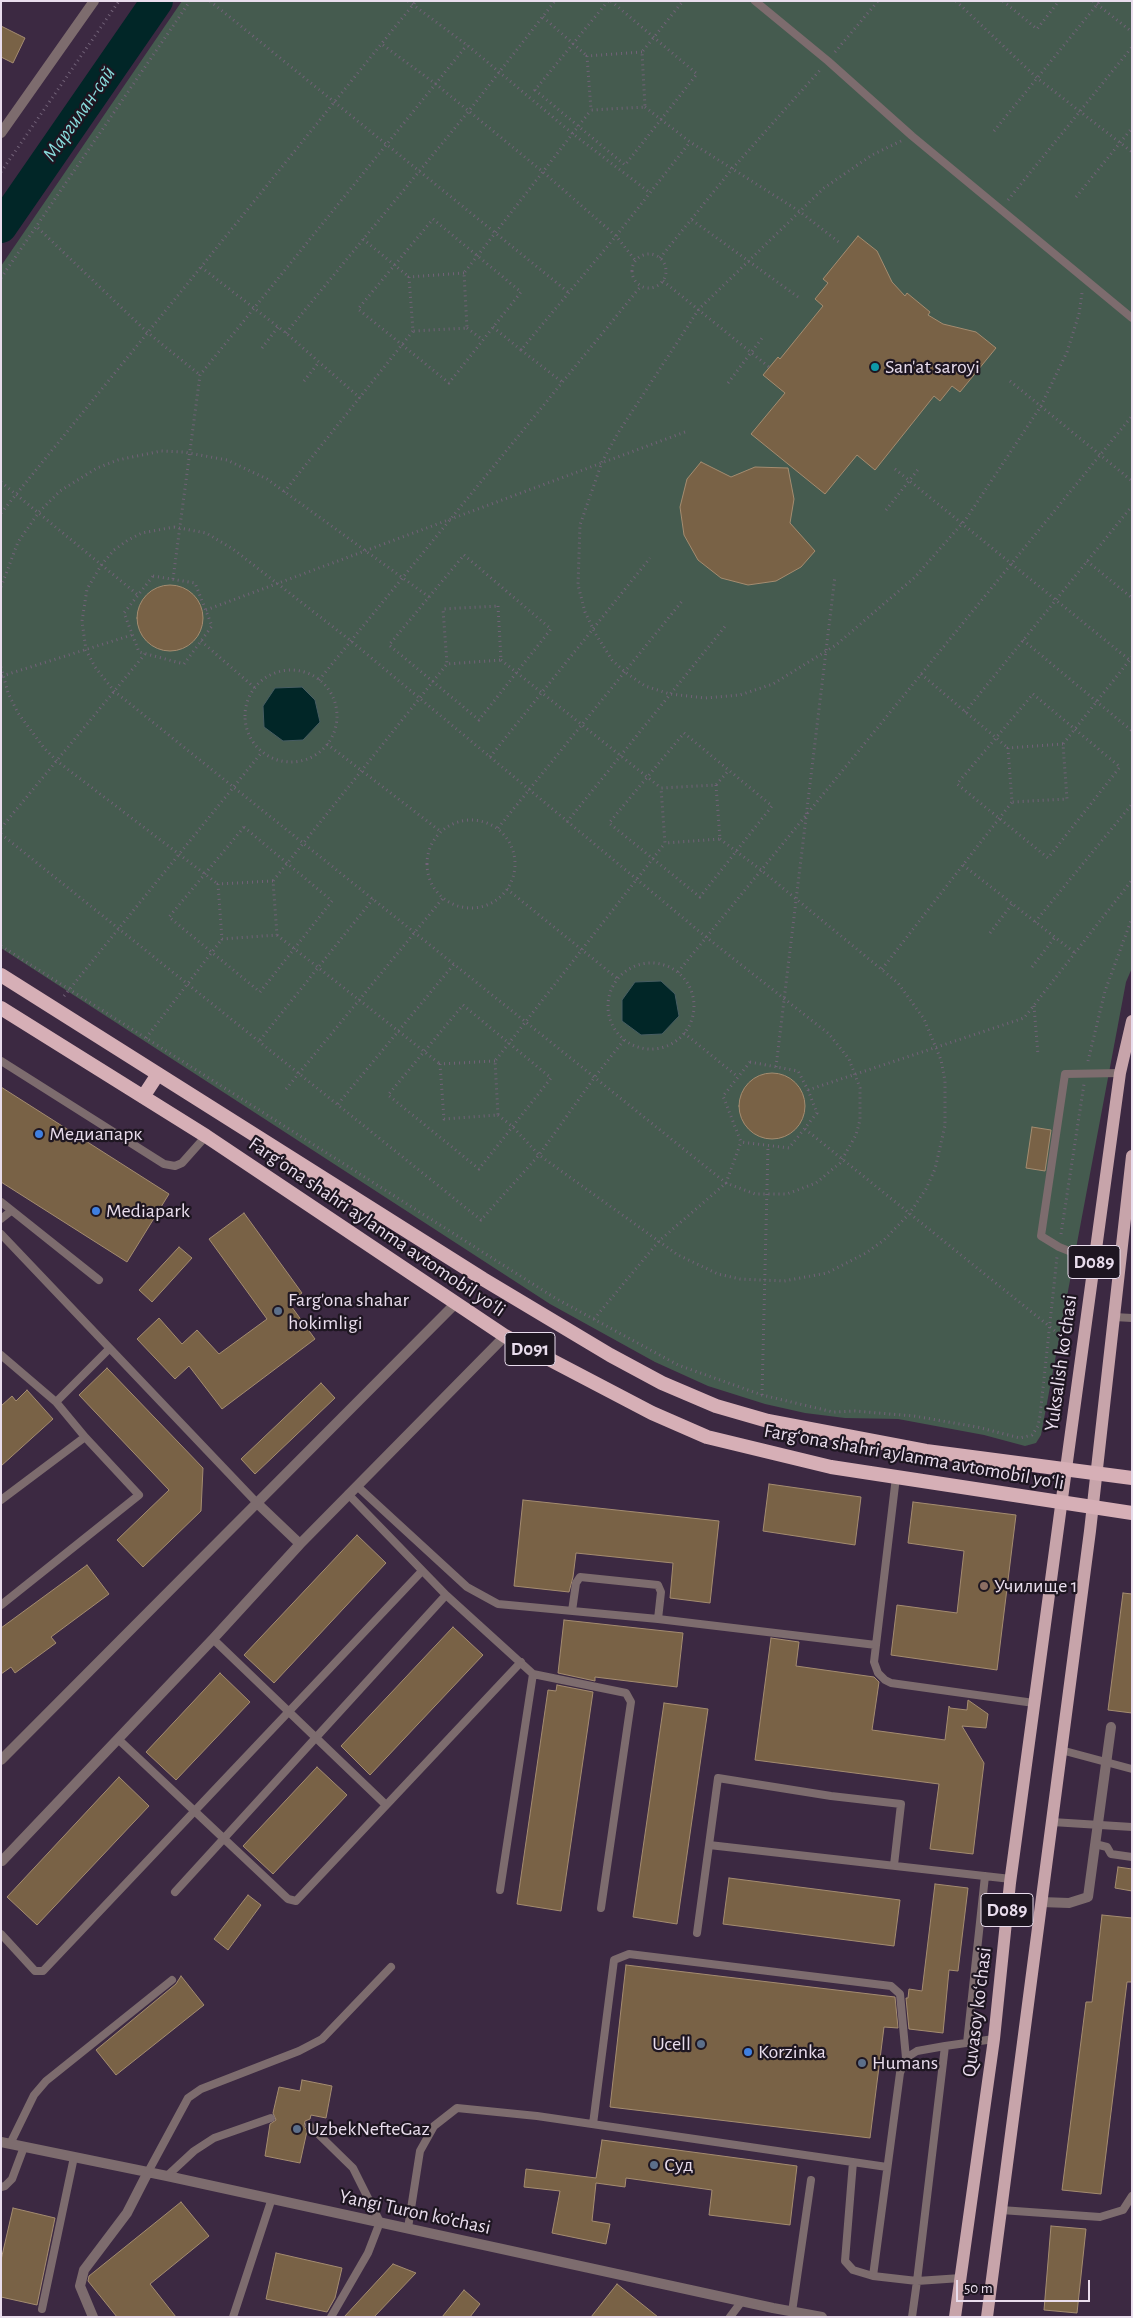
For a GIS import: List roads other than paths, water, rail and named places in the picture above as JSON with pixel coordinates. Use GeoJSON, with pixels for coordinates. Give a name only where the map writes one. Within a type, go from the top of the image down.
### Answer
{"type":"FeatureCollection","features":[{"type":"Feature","properties":{"kind":"highway","name":"Fargʻona shahri aylanma avtomobil yoʻli"},"geometry":{"type":"LineString","coordinates":[[1,975],[483,1279],[610,1355],[662,1383],[716,1406],[768,1422],[926,1451],[1132,1478]]}},
{"type":"Feature","properties":{"kind":"highway","name":"Fargʻona shahri aylanma avtomobil yoʻli"},"geometry":{"type":"LineString","coordinates":[[1,1008],[206,1136],[505,1336],[652,1413],[706,1437],[831,1467],[1062,1504],[1132,1513]]}},
{"type":"Feature","properties":{"kind":"highway"},"geometry":{"type":"LineString","coordinates":[[142,1096],[158,1074]]}},
{"type":"Feature","properties":{"kind":"main road","name":"Yuksalish koʻchasi"},"geometry":{"type":"LineString","coordinates":[[1062,1504],[1120,1073],[1132,1021]]}},
{"type":"Feature","properties":{"kind":"main road","name":"D089"},"geometry":{"type":"LineString","coordinates":[[987,2317],[1093,1508],[1132,1156]]}},
{"type":"Feature","properties":{"kind":"main road","name":"Quvasoy koʻchasi"},"geometry":{"type":"LineString","coordinates":[[955,2317],[994,2040],[1011,1879],[1062,1504]]}},
{"type":"Feature","properties":{"kind":"street"},"geometry":{"type":"LineString","coordinates":[[1,133],[94,1]]}},
{"type":"Feature","properties":{"kind":"street"},"geometry":{"type":"LineString","coordinates":[[1,1760],[456,1304]]}},
{"type":"Feature","properties":{"kind":"street"},"geometry":{"type":"LineString","coordinates":[[1,1862],[213,1639],[300,1544],[505,1336]]}},
{"type":"Feature","properties":{"kind":"street"},"geometry":{"type":"LineString","coordinates":[[258,1504],[300,1544]]}},
{"type":"Feature","properties":{"kind":"street"},"geometry":{"type":"LineString","coordinates":[[1041,1902],[1069,1903],[1088,1897],[1111,1727]]}},
{"type":"Feature","properties":{"kind":"street","name":"Yangi Turon ko'chasi"},"geometry":{"type":"LineString","coordinates":[[6,2143],[272,2198],[742,2302],[822,2317]]}},
{"type":"Feature","properties":{"kind":"street"},"geometry":{"type":"LineString","coordinates":[[94,2317],[80,2286],[84,2270],[127,2213],[148,2172]]}},
{"type":"Feature","properties":{"kind":"lane"},"geometry":{"type":"LineString","coordinates":[[755,1],[828,61],[912,136],[1132,318]]}},
{"type":"Feature","properties":{"kind":"lane"},"geometry":{"type":"LineString","coordinates":[[1,1061],[164,1164],[175,1166],[182,1163],[206,1136]]}},
{"type":"Feature","properties":{"kind":"lane"},"geometry":{"type":"LineString","coordinates":[[1094,1261],[1059,1247],[1040,1236],[1064,1074],[1120,1073]]}},
{"type":"Feature","properties":{"kind":"lane"},"geometry":{"type":"LineString","coordinates":[[1,1202],[99,1280]]}},
{"type":"Feature","properties":{"kind":"lane"},"geometry":{"type":"LineString","coordinates":[[1,1219],[11,1211]]}},
{"type":"Feature","properties":{"kind":"lane"},"geometry":{"type":"LineString","coordinates":[[1,1234],[258,1504]]}},
{"type":"Feature","properties":{"kind":"lane"},"geometry":{"type":"LineString","coordinates":[[1114,1317],[1132,1318]]}},
{"type":"Feature","properties":{"kind":"lane"},"geometry":{"type":"LineString","coordinates":[[56,1402],[109,1349]]}},
{"type":"Feature","properties":{"kind":"lane"},"geometry":{"type":"LineString","coordinates":[[1,1355],[56,1402],[85,1437],[139,1495],[1,1605]]}},
{"type":"Feature","properties":{"kind":"lane"},"geometry":{"type":"LineString","coordinates":[[1,1500],[85,1437]]}},
{"type":"Feature","properties":{"kind":"lane"},"geometry":{"type":"LineString","coordinates":[[896,1476],[874,1662],[878,1673],[891,1683],[1034,1703]]}},
{"type":"Feature","properties":{"kind":"lane"},"geometry":{"type":"LineString","coordinates":[[357,1486],[467,1587],[498,1604],[658,1619],[876,1644]]}},
{"type":"Feature","properties":{"kind":"lane"},"geometry":{"type":"LineString","coordinates":[[348,1494],[446,1595],[533,1674],[626,1693],[631,1702],[601,1908]]}},
{"type":"Feature","properties":{"kind":"lane"},"geometry":{"type":"LineString","coordinates":[[1,1934],[35,1971],[43,1971],[195,1812],[288,1710],[422,1571]]}},
{"type":"Feature","properties":{"kind":"lane"},"geometry":{"type":"LineString","coordinates":[[572,1611],[576,1583],[580,1577],[658,1585],[661,1592],[658,1619]]}},
{"type":"Feature","properties":{"kind":"lane"},"geometry":{"type":"LineString","coordinates":[[175,1892],[446,1595]]}},
{"type":"Feature","properties":{"kind":"lane"},"geometry":{"type":"LineString","coordinates":[[213,1639],[386,1805]]}},
{"type":"Feature","properties":{"kind":"lane"},"geometry":{"type":"LineString","coordinates":[[118,1738],[223,1840],[288,1899],[296,1901],[521,1662]]}},
{"type":"Feature","properties":{"kind":"lane"},"geometry":{"type":"LineString","coordinates":[[500,1890],[533,1674]]}},
{"type":"Feature","properties":{"kind":"lane"},"geometry":{"type":"LineString","coordinates":[[1061,1750],[1132,1769]]}},
{"type":"Feature","properties":{"kind":"lane"},"geometry":{"type":"LineString","coordinates":[[697,1933],[718,1778],[831,1796],[901,1804],[894,1865]]}},
{"type":"Feature","properties":{"kind":"lane"},"geometry":{"type":"LineString","coordinates":[[1052,1822],[1132,1827]]}},
{"type":"Feature","properties":{"kind":"lane"},"geometry":{"type":"LineString","coordinates":[[1095,1844],[1108,1847],[1111,1854],[1132,1856]]}},
{"type":"Feature","properties":{"kind":"lane"},"geometry":{"type":"LineString","coordinates":[[709,1845],[1011,1879]]}},
{"type":"Feature","properties":{"kind":"lane"},"geometry":{"type":"LineString","coordinates":[[967,2043],[985,1876]]}},
{"type":"Feature","properties":{"kind":"lane"},"geometry":{"type":"LineString","coordinates":[[594,2124],[614,1960],[629,1954],[891,1986],[900,1994],[906,2058],[900,2073],[873,2276]]}},
{"type":"Feature","properties":{"kind":"lane"},"geometry":{"type":"LineString","coordinates":[[148,2172],[188,2098],[202,2089],[322,2040],[391,1967]]}},
{"type":"Feature","properties":{"kind":"lane"},"geometry":{"type":"LineString","coordinates":[[6,2143],[34,2095],[46,2081],[172,1980]]}},
{"type":"Feature","properties":{"kind":"lane"},"geometry":{"type":"LineString","coordinates":[[906,2058],[917,2052],[945,2046],[994,2040]]}},
{"type":"Feature","properties":{"kind":"lane"},"geometry":{"type":"LineString","coordinates":[[912,2317],[945,2046]]}},
{"type":"Feature","properties":{"kind":"lane"},"geometry":{"type":"LineString","coordinates":[[408,2228],[420,2151],[434,2126],[457,2108],[594,2124],[887,2167]]}},
{"type":"Feature","properties":{"kind":"lane"},"geometry":{"type":"LineString","coordinates":[[167,2176],[194,2151],[214,2138],[271,2118]]}},
{"type":"Feature","properties":{"kind":"lane"},"geometry":{"type":"LineString","coordinates":[[309,2125],[353,2168],[380,2222],[368,2254],[331,2317]]}},
{"type":"Feature","properties":{"kind":"lane"},"geometry":{"type":"LineString","coordinates":[[1,2187],[5,2186],[12,2179],[24,2147]]}},
{"type":"Feature","properties":{"kind":"lane"},"geometry":{"type":"LineString","coordinates":[[42,2309],[74,2157]]}},
{"type":"Feature","properties":{"kind":"lane"},"geometry":{"type":"LineString","coordinates":[[853,2162],[845,2261],[853,2270],[873,2276],[917,2281],[961,2278]]}},
{"type":"Feature","properties":{"kind":"lane"},"geometry":{"type":"LineString","coordinates":[[792,2312],[811,2180]]}},
{"type":"Feature","properties":{"kind":"lane"},"geometry":{"type":"LineString","coordinates":[[1123,2210],[1132,2196]]}},
{"type":"Feature","properties":{"kind":"lane"},"geometry":{"type":"LineString","coordinates":[[234,2317],[272,2198]]}},
{"type":"Feature","properties":{"kind":"lane"},"geometry":{"type":"LineString","coordinates":[[1001,2210],[1100,2217],[1123,2210],[1132,2204]]}},
{"type":"Feature","properties":{"kind":"lane"},"geometry":{"type":"LineString","coordinates":[[730,2317],[742,2302]]}},
{"type":"Feature","properties":{"kind":"waterway","name":"Маргилан-сай"},"geometry":{"type":"LineString","coordinates":[[1,227],[157,1]]}},
{"type":"Feature","properties":{"kind":"place","name":"San'at saroyi"},"geometry":{"type":"Point","coordinates":[875,367]}},
{"type":"Feature","properties":{"kind":"place","name":"Медиапарк"},"geometry":{"type":"Point","coordinates":[39,1134]}},
{"type":"Feature","properties":{"kind":"place","name":"Mediapark"},"geometry":{"type":"Point","coordinates":[96,1211]}},
{"type":"Feature","properties":{"kind":"place","name":"Farg'ona shahar hokimligi"},"geometry":{"type":"Point","coordinates":[278,1311]}},
{"type":"Feature","properties":{"kind":"place","name":"Училище 1"},"geometry":{"type":"Point","coordinates":[984,1586]}},
{"type":"Feature","properties":{"kind":"place","name":"Ucell"},"geometry":{"type":"Point","coordinates":[701,2044]}},
{"type":"Feature","properties":{"kind":"place","name":"Korzinka"},"geometry":{"type":"Point","coordinates":[748,2052]}},
{"type":"Feature","properties":{"kind":"place","name":"Humans"},"geometry":{"type":"Point","coordinates":[862,2063]}},
{"type":"Feature","properties":{"kind":"place","name":"UzbekNefteGaz"},"geometry":{"type":"Point","coordinates":[297,2129]}},
{"type":"Feature","properties":{"kind":"place","name":"Суд"},"geometry":{"type":"Point","coordinates":[654,2165]}}]}
